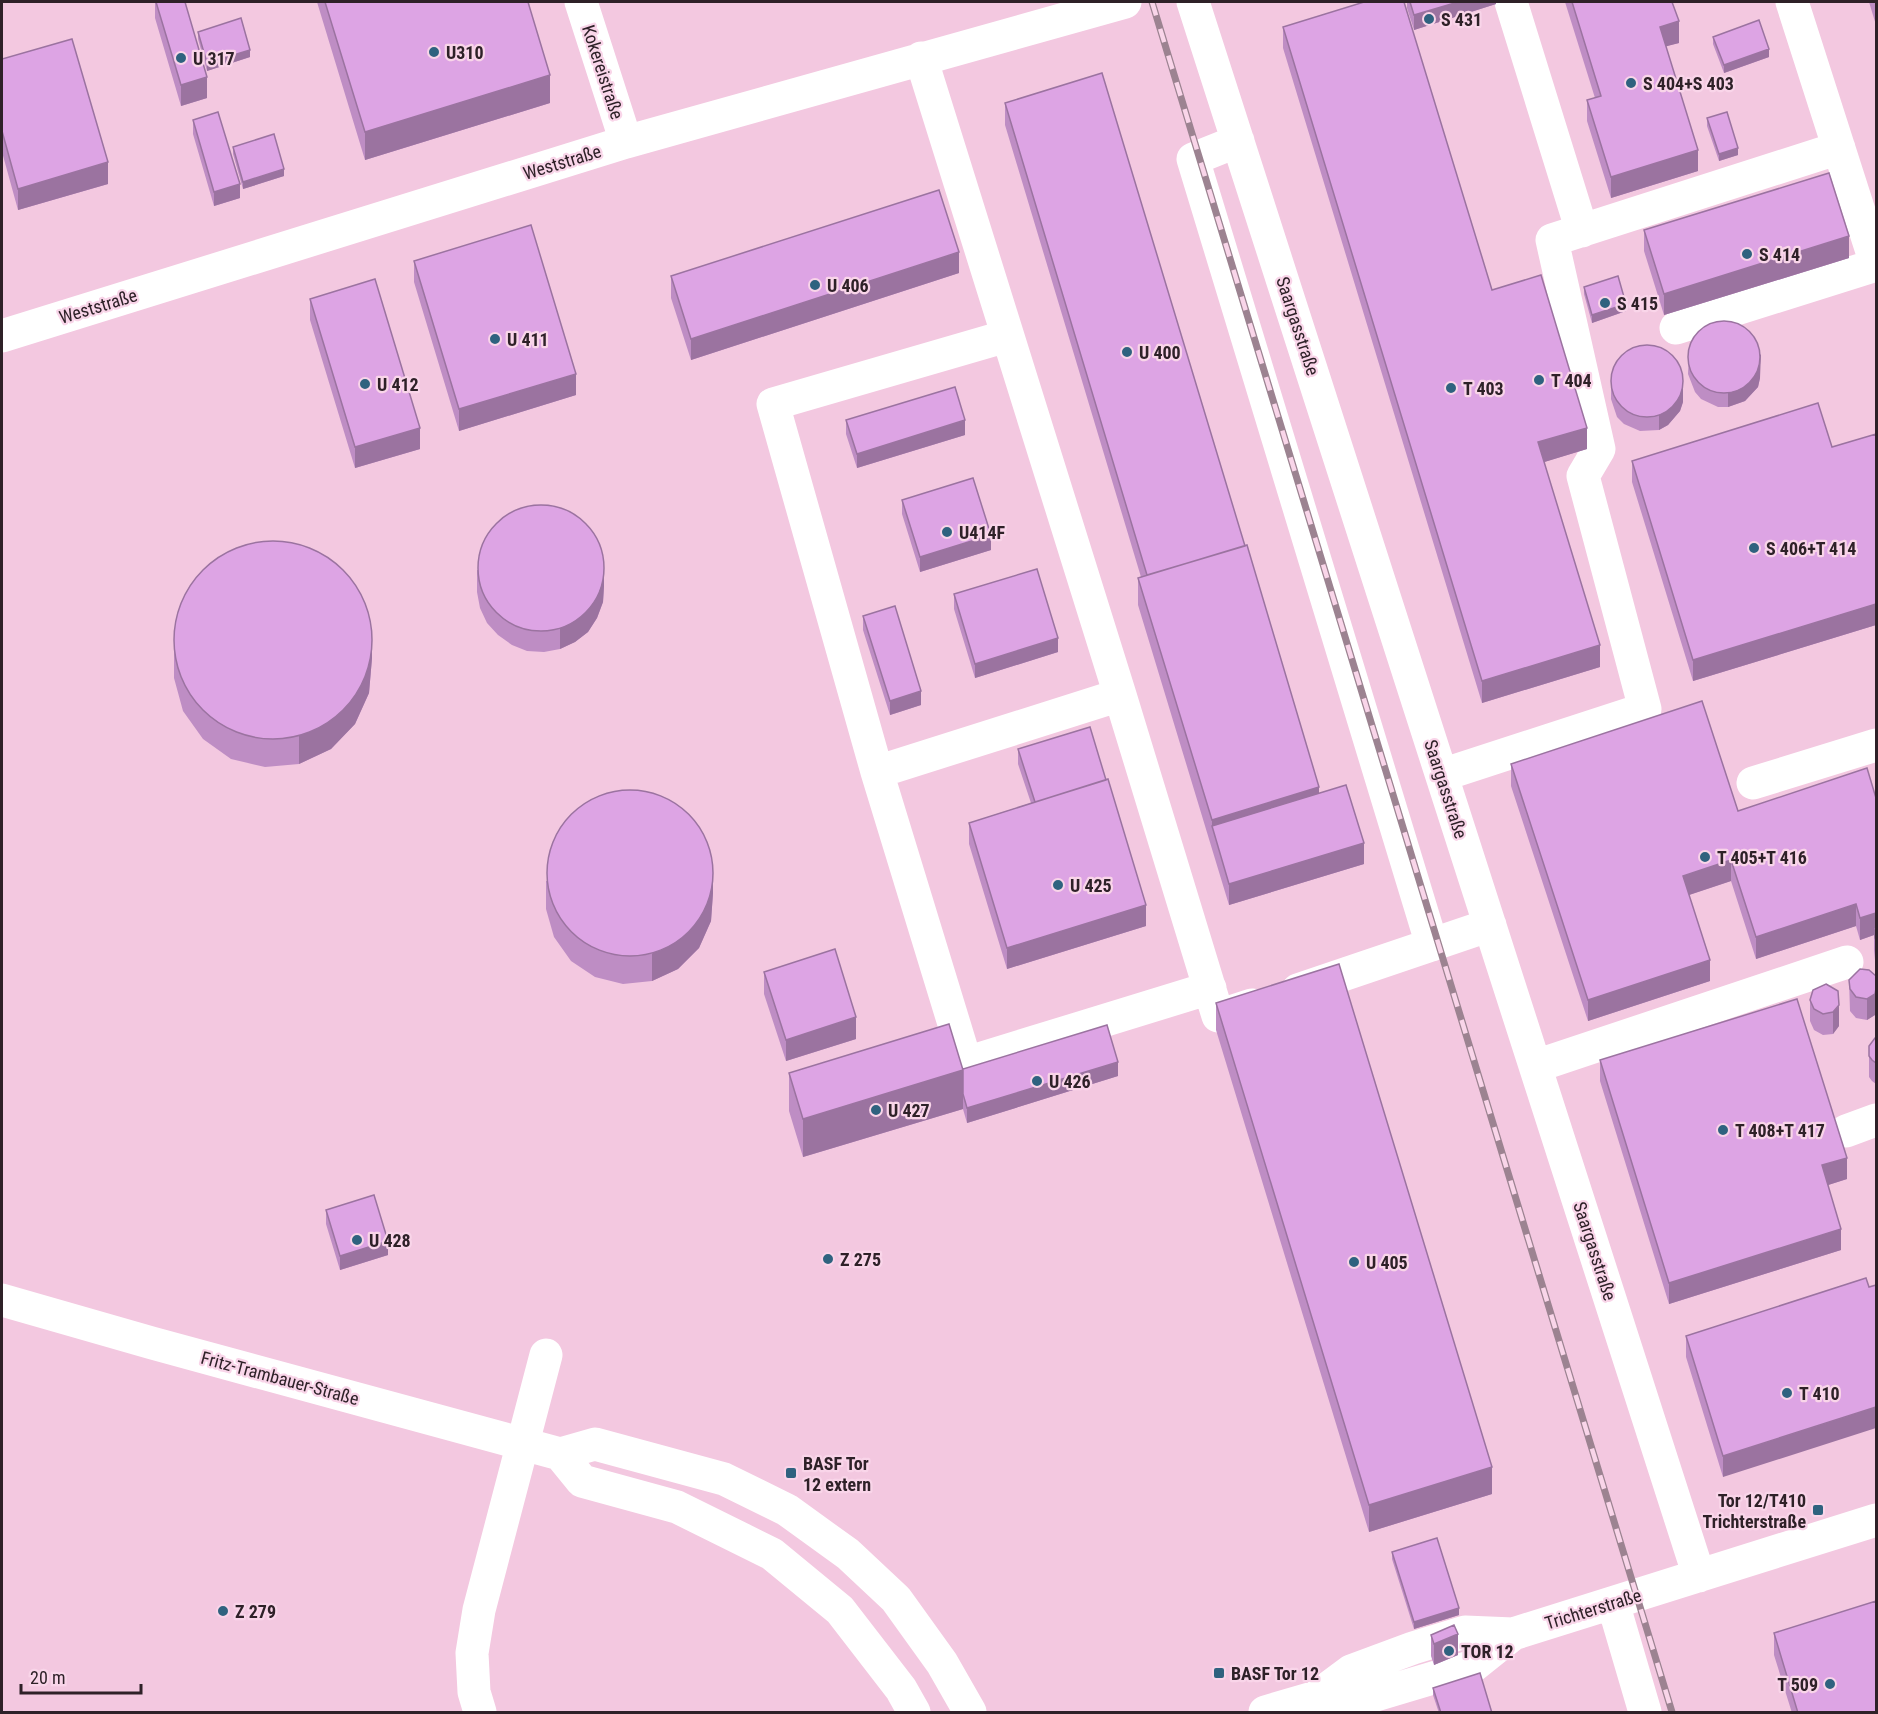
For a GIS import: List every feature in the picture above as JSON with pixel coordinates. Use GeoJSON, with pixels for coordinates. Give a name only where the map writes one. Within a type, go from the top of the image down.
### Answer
{"type":"FeatureCollection","features":[{"type":"Feature","properties":{"kind":"street","name":"Kokereistraße"},"geometry":{"type":"LineString","coordinates":[[580,2],[626,142]]}},
{"type":"Feature","properties":{"kind":"street","name":"Weststraße"},"geometry":{"type":"LineString","coordinates":[[2,333],[626,142],[1125,2]]}},
{"type":"Feature","properties":{"kind":"street","name":"Saargasstraße"},"geometry":{"type":"LineString","coordinates":[[1193,2],[1700,1576]]}},
{"type":"Feature","properties":{"kind":"street"},"geometry":{"type":"LineString","coordinates":[[1511,2],[1582,231]]}},
{"type":"Feature","properties":{"kind":"street"},"geometry":{"type":"LineString","coordinates":[[1676,328],[1876,265],[1792,2]]}},
{"type":"Feature","properties":{"kind":"street"},"geometry":{"type":"LineString","coordinates":[[921,58],[1218,1016],[1490,925]]}},
{"type":"Feature","properties":{"kind":"street"},"geometry":{"type":"LineString","coordinates":[[1238,141],[1193,159],[1432,945]]}},
{"type":"Feature","properties":{"kind":"street"},"geometry":{"type":"LineString","coordinates":[[1442,775],[1645,709],[1583,476],[1599,448],[1552,240],[1839,148]]}},
{"type":"Feature","properties":{"kind":"street"},"geometry":{"type":"LineString","coordinates":[[1007,336],[773,404],[877,772],[966,1062],[1210,988]]}},
{"type":"Feature","properties":{"kind":"street"},"geometry":{"type":"LineString","coordinates":[[877,772],[1120,695]]}},
{"type":"Feature","properties":{"kind":"street"},"geometry":{"type":"LineString","coordinates":[[1753,783],[1876,745]]}},
{"type":"Feature","properties":{"kind":"street"},"geometry":{"type":"LineString","coordinates":[[1536,1066],[1848,962]]}},
{"type":"Feature","properties":{"kind":"street"},"geometry":{"type":"LineString","coordinates":[[1846,1131],[1876,1120]]}},
{"type":"Feature","properties":{"kind":"street","name":"Fritz-Trambauer-Straße"},"geometry":{"type":"LineString","coordinates":[[2,1300],[152,1344],[560,1454]]}},
{"type":"Feature","properties":{"kind":"street"},"geometry":{"type":"LineString","coordinates":[[480,1713],[474,1692],[472,1653],[475,1631],[546,1354]]}},
{"type":"Feature","properties":{"kind":"street"},"geometry":{"type":"LineString","coordinates":[[914,1713],[901,1689],[840,1610],[772,1554],[677,1507],[582,1481],[560,1454],[595,1444],[724,1479],[787,1510],[848,1554],[896,1599],[942,1663],[970,1713]]}},
{"type":"Feature","properties":{"kind":"street","name":"Trichterstraße"},"geometry":{"type":"LineString","coordinates":[[1265,1713],[1316,1697],[1351,1671],[1413,1648],[1466,1632],[1513,1634],[1876,1520]]}},
{"type":"Feature","properties":{"kind":"street"},"geometry":{"type":"LineString","coordinates":[[1613,1603],[1645,1713]]}},
{"type":"Feature","properties":{"kind":"street","name":"Trichterstraße"},"geometry":{"type":"LineString","coordinates":[[1316,1697],[1359,1700],[1473,1666],[1513,1634]]}},
{"type":"Feature","properties":{"kind":"shaded area"},"geometry":{"type":"Polygon","coordinates":[[[2,2],[1876,2],[1876,1712],[2,1712],[2,2]]]}},
{"type":"Feature","properties":{"kind":"building","name":"U 317"},"geometry":{"type":"Polygon","coordinates":[[[156,2],[185,2],[207,77],[181,85],[156,2]]]}},
{"type":"Feature","properties":{"kind":"building","name":"U310"},"geometry":{"type":"Polygon","coordinates":[[[325,2],[528,2],[550,75],[365,132],[325,2]]]}},
{"type":"Feature","properties":{"kind":"building","name":"T 403"},"geometry":{"type":"Polygon","coordinates":[[[1364,2],[1404,2],[1492,290],[1541,275],[1587,428],[1538,442],[1600,645],[1482,681],[1283,27],[1364,2]]]}},
{"type":"Feature","properties":{"kind":"building"},"geometry":{"type":"Polygon","coordinates":[[[1410,2],[1458,2],[1414,15],[1410,2]]]}},
{"type":"Feature","properties":{"kind":"building","name":"S 404+S 403"},"geometry":{"type":"Polygon","coordinates":[[[1572,2],[1672,2],[1679,21],[1660,27],[1698,150],[1611,177],[1587,100],[1601,96],[1572,2]]]}},
{"type":"Feature","properties":{"kind":"building"},"geometry":{"type":"Polygon","coordinates":[[[241,18],[250,50],[207,63],[198,32],[241,18]]]}},
{"type":"Feature","properties":{"kind":"building"},"geometry":{"type":"Polygon","coordinates":[[[1759,20],[1769,49],[1724,65],[1713,37],[1759,20]]]}},
{"type":"Feature","properties":{"kind":"building"},"geometry":{"type":"Polygon","coordinates":[[[72,39],[108,162],[18,189],[2,131],[2,59],[72,39]]]}},
{"type":"Feature","properties":{"kind":"building","name":"U 400"},"geometry":{"type":"Polygon","coordinates":[[[1102,73],[1245,546],[1147,575],[1005,103],[1102,73]]]}},
{"type":"Feature","properties":{"kind":"building"},"geometry":{"type":"Polygon","coordinates":[[[218,112],[240,184],[214,192],[193,120],[218,112]]]}},
{"type":"Feature","properties":{"kind":"building"},"geometry":{"type":"Polygon","coordinates":[[[1727,112],[1738,148],[1719,154],[1707,118],[1727,112]]]}},
{"type":"Feature","properties":{"kind":"building"},"geometry":{"type":"Polygon","coordinates":[[[274,134],[284,169],[243,182],[233,147],[274,134]]]}},
{"type":"Feature","properties":{"kind":"building","name":"S 414"},"geometry":{"type":"Polygon","coordinates":[[[1829,173],[1849,236],[1664,294],[1644,230],[1829,173]]]}},
{"type":"Feature","properties":{"kind":"building","name":"U 406"},"geometry":{"type":"Polygon","coordinates":[[[939,190],[959,252],[691,339],[671,276],[939,190]]]}},
{"type":"Feature","properties":{"kind":"building","name":"U 411"},"geometry":{"type":"Polygon","coordinates":[[[531,225],[576,374],[459,409],[414,261],[531,225]]]}},
{"type":"Feature","properties":{"kind":"building","name":"S 415"},"geometry":{"type":"Polygon","coordinates":[[[1618,276],[1626,304],[1592,315],[1584,287],[1618,276]]]}},
{"type":"Feature","properties":{"kind":"building","name":"U 412"},"geometry":{"type":"Polygon","coordinates":[[[375,279],[420,428],[355,447],[310,299],[375,279]]]}},
{"type":"Feature","properties":{"kind":"building"},"geometry":{"type":"Polygon","coordinates":[[[1724,321],[1744,327],[1754,337],[1760,357],[1754,377],[1744,387],[1724,393],[1704,387],[1694,377],[1688,357],[1694,337],[1704,327],[1724,321]]]}},
{"type":"Feature","properties":{"kind":"building"},"geometry":{"type":"Polygon","coordinates":[[[1647,345],[1667,351],[1677,361],[1683,381],[1677,401],[1667,411],[1647,417],[1627,411],[1617,401],[1611,381],[1617,361],[1627,351],[1647,345]]]}},
{"type":"Feature","properties":{"kind":"building"},"geometry":{"type":"Polygon","coordinates":[[[955,387],[965,420],[857,454],[846,420],[955,387]]]}},
{"type":"Feature","properties":{"kind":"building","name":"S 406+T 414"},"geometry":{"type":"Polygon","coordinates":[[[1818,403],[1832,447],[1876,434],[1876,604],[1693,660],[1632,461],[1818,403]]]}},
{"type":"Feature","properties":{"kind":"building","name":"U414F"},"geometry":{"type":"Polygon","coordinates":[[[973,478],[991,535],[920,557],[902,500],[973,478]]]}},
{"type":"Feature","properties":{"kind":"building"},"geometry":{"type":"Polygon","coordinates":[[[541,505],[565,510],[586,523],[599,544],[604,568],[599,592],[586,613],[565,626],[541,631],[517,626],[496,613],[483,592],[478,568],[483,544],[496,523],[517,510],[541,505]]]}},
{"type":"Feature","properties":{"kind":"building"},"geometry":{"type":"Polygon","coordinates":[[[273,541],[292,543],[311,549],[328,558],[343,570],[355,585],[364,602],[370,621],[372,640],[370,659],[364,678],[355,695],[343,710],[328,722],[311,731],[292,737],[273,739],[254,737],[235,731],[218,722],[203,710],[191,695],[182,678],[176,659],[174,640],[176,621],[182,602],[191,585],[203,570],[218,558],[235,549],[254,543],[273,541]]]}},
{"type":"Feature","properties":{"kind":"building"},"geometry":{"type":"Polygon","coordinates":[[[1247,545],[1319,787],[1212,820],[1138,578],[1247,545]]]}},
{"type":"Feature","properties":{"kind":"building"},"geometry":{"type":"Polygon","coordinates":[[[1037,569],[1058,638],[975,664],[954,594],[1037,569]]]}},
{"type":"Feature","properties":{"kind":"building"},"geometry":{"type":"Polygon","coordinates":[[[895,606],[921,691],[890,701],[863,616],[895,606]]]}},
{"type":"Feature","properties":{"kind":"building","name":"T 405+T 416"},"geometry":{"type":"Polygon","coordinates":[[[1702,701],[1738,811],[1867,768],[1876,798],[1876,913],[1860,918],[1856,904],[1756,937],[1731,860],[1683,876],[1710,960],[1588,1000],[1511,764],[1702,701]]]}},
{"type":"Feature","properties":{"kind":"building"},"geometry":{"type":"Polygon","coordinates":[[[1090,727],[1106,780],[1035,802],[1018,749],[1090,727]]]}},
{"type":"Feature","properties":{"kind":"building","name":"U 425"},"geometry":{"type":"Polygon","coordinates":[[[1108,779],[1146,905],[1007,948],[969,823],[1108,779]]]}},
{"type":"Feature","properties":{"kind":"building"},"geometry":{"type":"Polygon","coordinates":[[[1346,785],[1364,843],[1229,884],[1212,826],[1346,785]]]}},
{"type":"Feature","properties":{"kind":"building"},"geometry":{"type":"Polygon","coordinates":[[[630,790],[662,796],[689,814],[707,841],[713,873],[707,905],[689,932],[662,950],[630,956],[598,950],[571,932],[553,905],[547,873],[553,841],[571,814],[598,796],[630,790]]]}},
{"type":"Feature","properties":{"kind":"building"},"geometry":{"type":"Polygon","coordinates":[[[835,949],[856,1017],[786,1040],[764,972],[835,949]]]}},
{"type":"Feature","properties":{"kind":"building","name":"U 405"},"geometry":{"type":"Polygon","coordinates":[[[1339,964],[1492,1467],[1369,1505],[1216,1003],[1339,964]]]}},
{"type":"Feature","properties":{"kind":"building"},"geometry":{"type":"Polygon","coordinates":[[[1860,969],[1869,970],[1876,976],[1875,994],[1867,999],[1856,997],[1850,989],[1849,980],[1860,969]]]}},
{"type":"Feature","properties":{"kind":"building"},"geometry":{"type":"Polygon","coordinates":[[[1826,984],[1838,991],[1839,1005],[1833,1012],[1823,1014],[1814,1009],[1810,1000],[1813,990],[1826,984]]]}},
{"type":"Feature","properties":{"kind":"building","name":"T 408+T 417"},"geometry":{"type":"Polygon","coordinates":[[[1797,999],[1847,1158],[1822,1165],[1841,1229],[1669,1283],[1600,1060],[1797,999]]]}},
{"type":"Feature","properties":{"kind":"building"},"geometry":{"type":"Polygon","coordinates":[[[949,1024],[963,1070],[803,1119],[789,1073],[949,1024]]]}},
{"type":"Feature","properties":{"kind":"building","name":"U 426"},"geometry":{"type":"Polygon","coordinates":[[[1107,1025],[1118,1062],[967,1108],[963,1094],[963,1069],[1107,1025]]]}},
{"type":"Feature","properties":{"kind":"building"},"geometry":{"type":"Polygon","coordinates":[[[1875,1038],[1876,1063],[1869,1056],[1869,1046],[1875,1038]]]}},
{"type":"Feature","properties":{"kind":"building","name":"U 428"},"geometry":{"type":"Polygon","coordinates":[[[374,1195],[388,1241],[340,1256],[326,1210],[374,1195]]]}},
{"type":"Feature","properties":{"kind":"building","name":"T 410"},"geometry":{"type":"Polygon","coordinates":[[[1866,1278],[1869,1287],[1876,1285],[1876,1407],[1723,1456],[1686,1336],[1866,1278]]]}},
{"type":"Feature","properties":{"kind":"building"},"geometry":{"type":"Polygon","coordinates":[[[1437,1538],[1459,1608],[1414,1622],[1392,1552],[1437,1538]]]}},
{"type":"Feature","properties":{"kind":"building","name":"T 509"},"geometry":{"type":"Polygon","coordinates":[[[1876,1601],[1876,1713],[1798,1713],[1774,1633],[1876,1601]]]}},
{"type":"Feature","properties":{"kind":"building"},"geometry":{"type":"Polygon","coordinates":[[[1454,1625],[1458,1634],[1434,1644],[1431,1635],[1454,1625]]]}},
{"type":"Feature","properties":{"kind":"building"},"geometry":{"type":"Polygon","coordinates":[[[1480,1673],[1492,1713],[1441,1713],[1433,1688],[1480,1673]]]}},
{"type":"Feature","properties":{"kind":"railway"},"geometry":{"type":"LineString","coordinates":[[1152,2],[1672,1712]]}},
{"type":"Feature","properties":{"kind":"place","name":"S 431"},"geometry":{"type":"Point","coordinates":[1429,19]}},
{"type":"Feature","properties":{"kind":"place","name":"U310"},"geometry":{"type":"Point","coordinates":[434,52]}},
{"type":"Feature","properties":{"kind":"place","name":"U 317"},"geometry":{"type":"Point","coordinates":[181,58]}},
{"type":"Feature","properties":{"kind":"place","name":"S 404+S 403"},"geometry":{"type":"Point","coordinates":[1631,83]}},
{"type":"Feature","properties":{"kind":"place","name":"S 414"},"geometry":{"type":"Point","coordinates":[1747,254]}},
{"type":"Feature","properties":{"kind":"place","name":"U 406"},"geometry":{"type":"Point","coordinates":[815,285]}},
{"type":"Feature","properties":{"kind":"place","name":"S 415"},"geometry":{"type":"Point","coordinates":[1605,303]}},
{"type":"Feature","properties":{"kind":"place","name":"U 411"},"geometry":{"type":"Point","coordinates":[495,339]}},
{"type":"Feature","properties":{"kind":"place","name":"U 400"},"geometry":{"type":"Point","coordinates":[1127,352]}},
{"type":"Feature","properties":{"kind":"place","name":"T 404"},"geometry":{"type":"Point","coordinates":[1539,380]}},
{"type":"Feature","properties":{"kind":"place","name":"U 412"},"geometry":{"type":"Point","coordinates":[365,384]}},
{"type":"Feature","properties":{"kind":"place","name":"T 403"},"geometry":{"type":"Point","coordinates":[1451,388]}},
{"type":"Feature","properties":{"kind":"place","name":"U414F"},"geometry":{"type":"Point","coordinates":[947,532]}},
{"type":"Feature","properties":{"kind":"place","name":"S 406+T 414"},"geometry":{"type":"Point","coordinates":[1754,548]}},
{"type":"Feature","properties":{"kind":"place","name":"T 405+T 416"},"geometry":{"type":"Point","coordinates":[1705,857]}},
{"type":"Feature","properties":{"kind":"place","name":"U 425"},"geometry":{"type":"Point","coordinates":[1058,885]}},
{"type":"Feature","properties":{"kind":"place","name":"U 426"},"geometry":{"type":"Point","coordinates":[1037,1081]}},
{"type":"Feature","properties":{"kind":"place","name":"U 427"},"geometry":{"type":"Point","coordinates":[876,1110]}},
{"type":"Feature","properties":{"kind":"place","name":"T 408+T 417"},"geometry":{"type":"Point","coordinates":[1723,1130]}},
{"type":"Feature","properties":{"kind":"place","name":"U 428"},"geometry":{"type":"Point","coordinates":[357,1240]}},
{"type":"Feature","properties":{"kind":"place","name":"Z 275"},"geometry":{"type":"Point","coordinates":[828,1259]}},
{"type":"Feature","properties":{"kind":"place","name":"U 405"},"geometry":{"type":"Point","coordinates":[1354,1262]}},
{"type":"Feature","properties":{"kind":"place","name":"T 410"},"geometry":{"type":"Point","coordinates":[1787,1393]}},
{"type":"Feature","properties":{"kind":"place","name":"BASF Tor 12 extern"},"geometry":{"type":"Point","coordinates":[791,1473]}},
{"type":"Feature","properties":{"kind":"place","name":"Tor 12/T410 Trichterstraße"},"geometry":{"type":"Point","coordinates":[1818,1510]}},
{"type":"Feature","properties":{"kind":"place","name":"Z 279"},"geometry":{"type":"Point","coordinates":[223,1611]}},
{"type":"Feature","properties":{"kind":"place","name":"TOR 12"},"geometry":{"type":"Point","coordinates":[1449,1651]}},
{"type":"Feature","properties":{"kind":"place","name":"BASF Tor 12"},"geometry":{"type":"Point","coordinates":[1219,1673]}},
{"type":"Feature","properties":{"kind":"place","name":"T 509"},"geometry":{"type":"Point","coordinates":[1830,1684]}}]}
